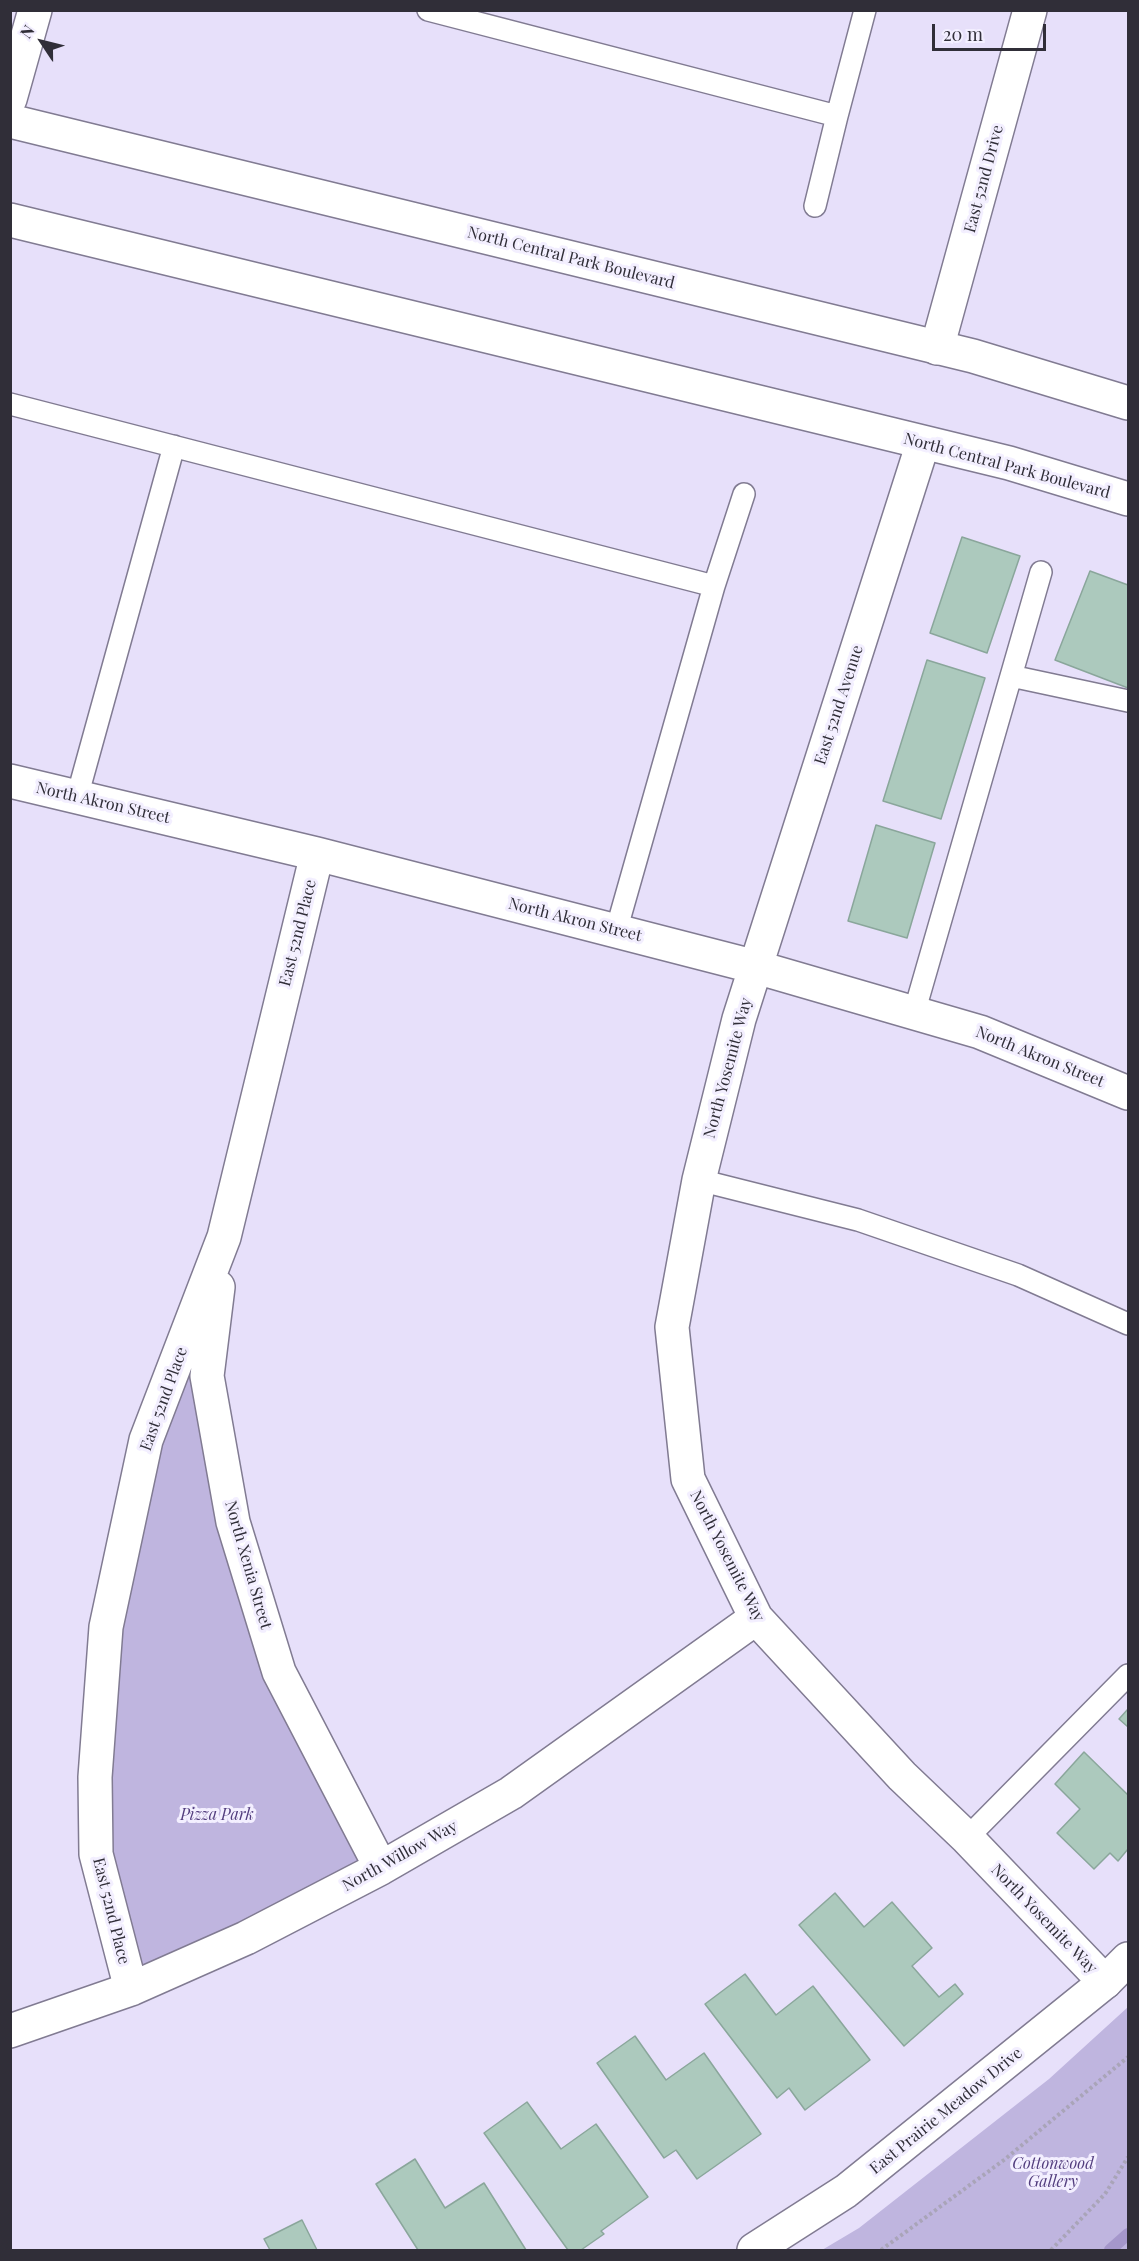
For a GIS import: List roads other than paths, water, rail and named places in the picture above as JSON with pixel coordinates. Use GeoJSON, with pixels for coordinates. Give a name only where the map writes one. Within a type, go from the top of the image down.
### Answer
{"type":"FeatureCollection","features":[{"type":"Feature","properties":{"kind":"street"},"geometry":{"type":"LineString","coordinates":[[10,99],[35,10]]}},
{"type":"Feature","properties":{"kind":"street","name":"East 52nd Drive"},"geometry":{"type":"LineString","coordinates":[[937,348],[1030,10]]}},
{"type":"Feature","properties":{"kind":"street","name":"North Central Park Boulevard"},"geometry":{"type":"LineString","coordinates":[[10,121],[937,348],[1045,376],[1128,403]]}},
{"type":"Feature","properties":{"kind":"street","name":"North Central Park Boulevard"},"geometry":{"type":"LineString","coordinates":[[10,220],[1009,463],[1128,499]]}},
{"type":"Feature","properties":{"kind":"street","name":"East 52nd Avenue"},"geometry":{"type":"LineString","coordinates":[[756,967],[923,443]]}},
{"type":"Feature","properties":{"kind":"street","name":"North Akron Street"},"geometry":{"type":"LineString","coordinates":[[10,781],[316,854],[756,967],[980,1032],[1128,1093]]}},
{"type":"Feature","properties":{"kind":"street","name":"East 52nd Place"},"geometry":{"type":"LineString","coordinates":[[131,1989],[96,1854],[95,1777],[106,1627],[146,1440],[224,1237],[316,854]]}},
{"type":"Feature","properties":{"kind":"street","name":"North Yosemite Way"},"geometry":{"type":"LineString","coordinates":[[756,967],[739,1019],[699,1179],[672,1327],[687,1479],[756,1618],[902,1776],[967,1838],[1105,1983]]}},
{"type":"Feature","properties":{"kind":"street","name":"North Xenia Street"},"geometry":{"type":"LineString","coordinates":[[224,1237],[207,1376],[232,1522],[279,1672],[381,1868]]}},
{"type":"Feature","properties":{"kind":"street","name":"North Willow Way"},"geometry":{"type":"LineString","coordinates":[[10,2031],[131,1989],[246,1938],[381,1868],[511,1793],[756,1618]]}},
{"type":"Feature","properties":{"kind":"street","name":"East Prairie Meadow Drive"},"geometry":{"type":"LineString","coordinates":[[754,2250],[846,2191],[1105,1983],[1128,1959]]}},
{"type":"Feature","properties":{"kind":"lane"},"geometry":{"type":"LineString","coordinates":[[428,10],[837,116]]}},
{"type":"Feature","properties":{"kind":"lane"},"geometry":{"type":"LineString","coordinates":[[815,206],[864,10]]}},
{"type":"Feature","properties":{"kind":"lane"},"geometry":{"type":"LineString","coordinates":[[10,404],[714,586]]}},
{"type":"Feature","properties":{"kind":"lane"},"geometry":{"type":"LineString","coordinates":[[77,797],[174,446]]}},
{"type":"Feature","properties":{"kind":"lane"},"geometry":{"type":"LineString","coordinates":[[616,931],[714,586],[744,494]]}},
{"type":"Feature","properties":{"kind":"lane"},"geometry":{"type":"LineString","coordinates":[[914,1013],[1041,572]]}},
{"type":"Feature","properties":{"kind":"lane"},"geometry":{"type":"LineString","coordinates":[[1011,676],[1128,701]]}},
{"type":"Feature","properties":{"kind":"lane"},"geometry":{"type":"LineString","coordinates":[[699,1179],[858,1220],[1018,1275],[1128,1324]]}},
{"type":"Feature","properties":{"kind":"lane"},"geometry":{"type":"LineString","coordinates":[[967,1838],[1128,1675]]}},
{"type":"Feature","properties":{"kind":"waterway"},"geometry":{"type":"LineString","coordinates":[[1110,2250],[1128,2234]]}},
{"type":"Feature","properties":{"kind":"park label","name":"Pizza Park"},"geometry":{"type":"Point","coordinates":[217,1815]}},
{"type":"Feature","properties":{"kind":"park label","name":"Cottonwood Gallery"},"geometry":{"type":"Point","coordinates":[1053,2173]}}]}
